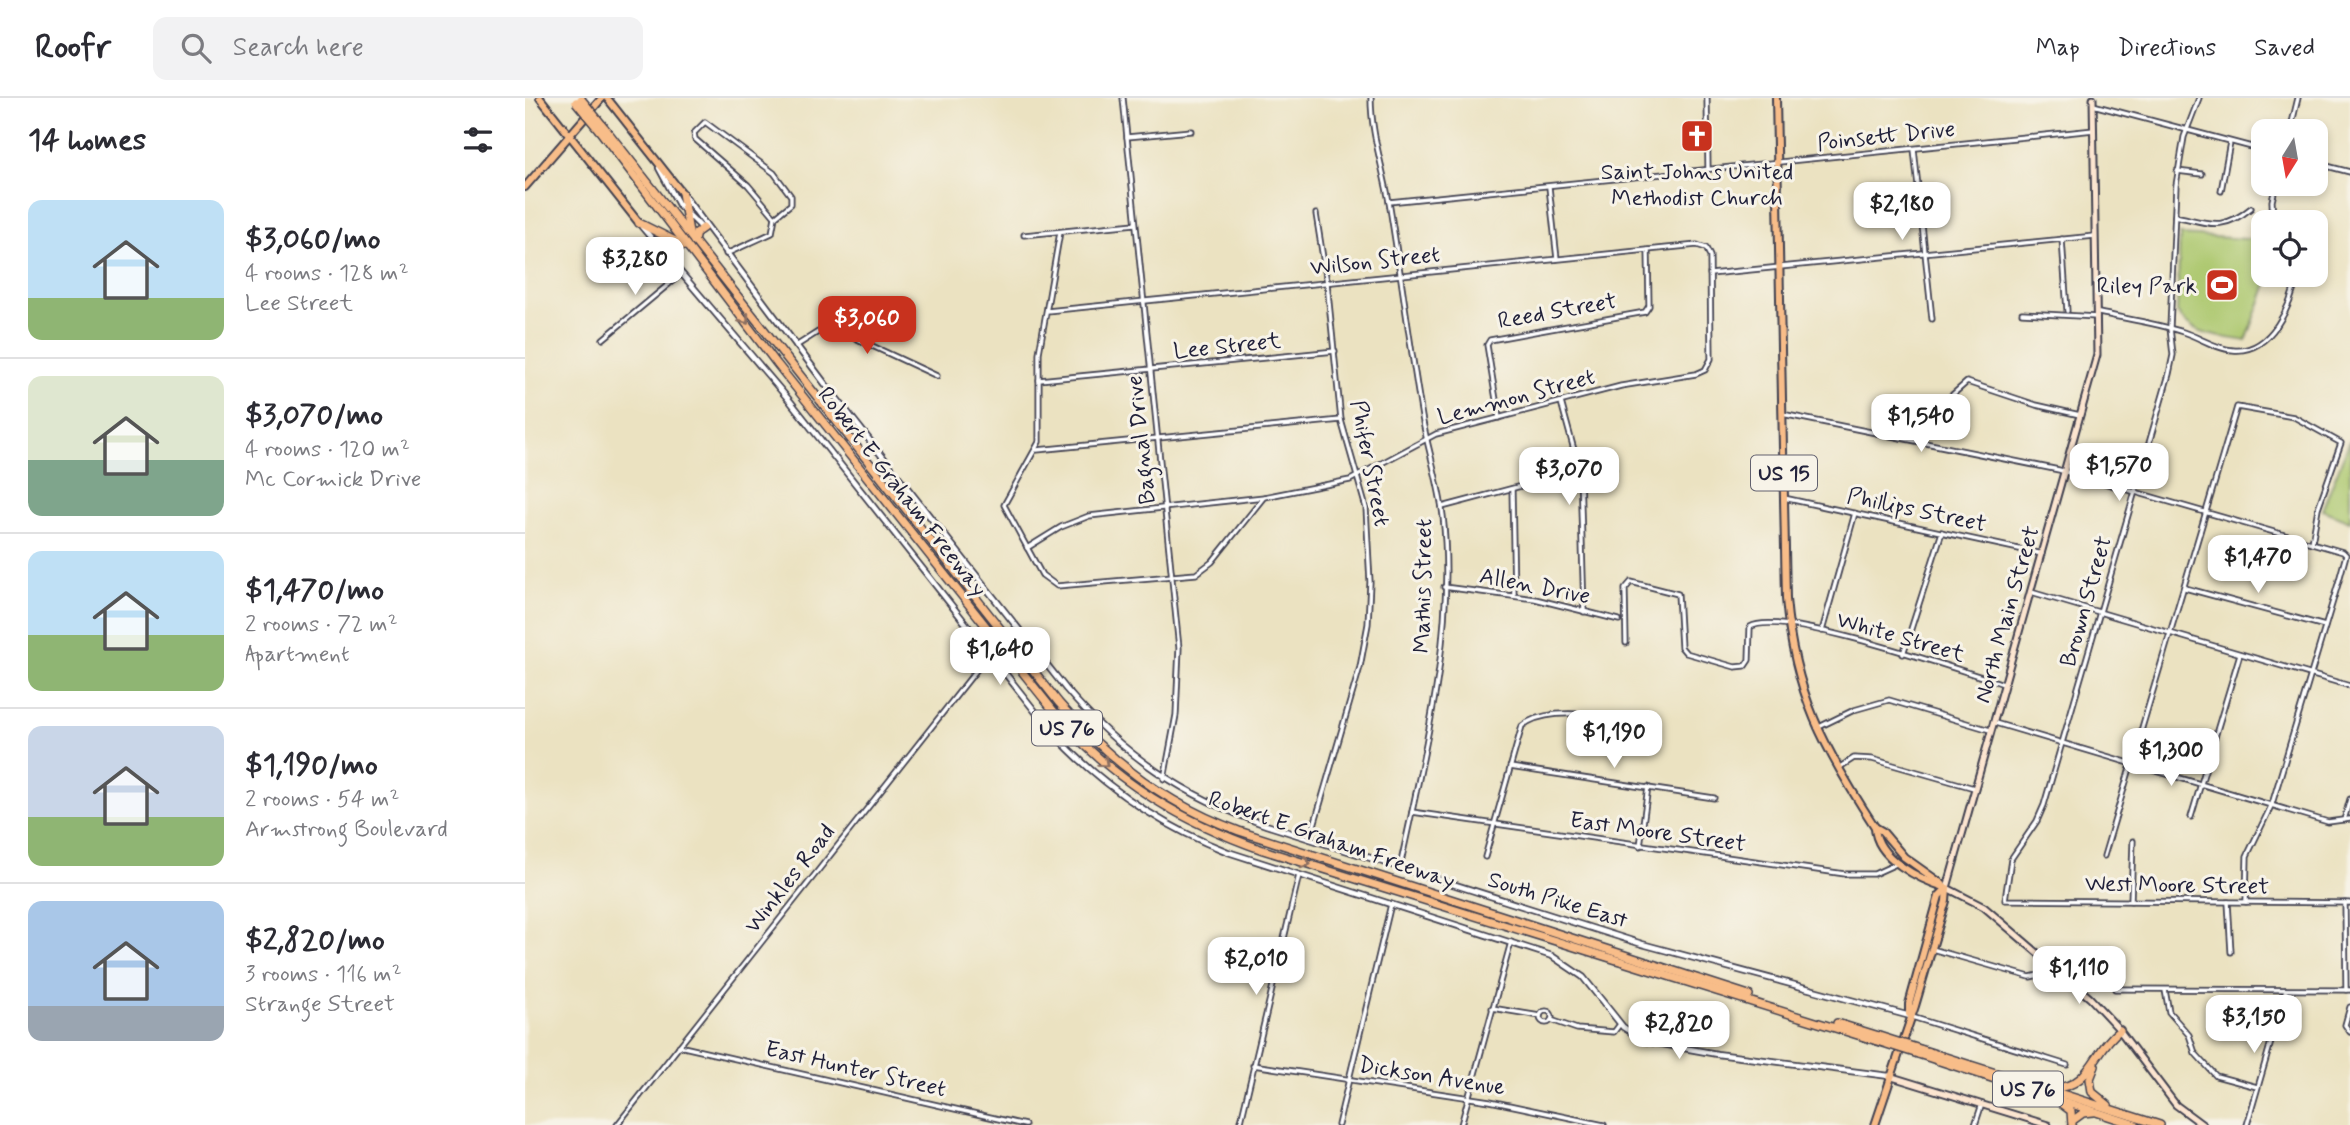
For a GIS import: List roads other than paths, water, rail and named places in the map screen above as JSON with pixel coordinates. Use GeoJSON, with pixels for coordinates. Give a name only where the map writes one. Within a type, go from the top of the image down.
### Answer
{"type":"FeatureCollection","features":[{"type":"Feature","properties":{"kind":"highway","name":"Robert E Graham Freeway"},"geometry":{"type":"LineString","coordinates":[[578,99],[688,244],[1060,719],[1096,757],[1138,791],[1201,827],[1263,850],[1797,1012],[2113,1113],[2160,1125]]}},
{"type":"Feature","properties":{"kind":"highway"},"geometry":{"type":"LineString","coordinates":[[682,193],[689,232],[688,244]]}},
{"type":"Feature","properties":{"kind":"highway"},"geometry":{"type":"LineString","coordinates":[[639,223],[688,244]]}},
{"type":"Feature","properties":{"kind":"highway"},"geometry":{"type":"LineString","coordinates":[[668,258],[672,250],[688,244],[696,233],[706,230]]}},
{"type":"Feature","properties":{"kind":"highway"},"geometry":{"type":"LineString","coordinates":[[2039,1089],[2061,1088],[2077,1083],[2120,1030]]}},
{"type":"Feature","properties":{"kind":"highway"},"geometry":{"type":"LineString","coordinates":[[2102,1049],[2090,1079],[2092,1092],[2113,1113]]}},
{"type":"Feature","properties":{"kind":"highway"},"geometry":{"type":"LineString","coordinates":[[2039,1089],[2069,1108],[2072,1123],[2086,1112],[2113,1113]]}},
{"type":"Feature","properties":{"kind":"highway","name":"Robert E Graham Freeway"},"geometry":{"type":"LineString","coordinates":[[2113,1113],[2136,1125]]}},
{"type":"Feature","properties":{"kind":"main road"},"geometry":{"type":"LineString","coordinates":[[540,98],[639,223]]}},
{"type":"Feature","properties":{"kind":"main road"},"geometry":{"type":"LineString","coordinates":[[525,187],[605,98]]}},
{"type":"Feature","properties":{"kind":"main road","name":"South Pike East"},"geometry":{"type":"LineString","coordinates":[[605,98],[682,193]]}},
{"type":"Feature","properties":{"kind":"main road","name":"US 15"},"geometry":{"type":"LineString","coordinates":[[1776,98],[1788,624],[1798,680],[1817,728],[1875,831]]}},
{"type":"Feature","properties":{"kind":"main road","name":"North Main Street"},"geometry":{"type":"LineString","coordinates":[[1947,888],[2097,355],[2099,315],[2093,101]]}},
{"type":"Feature","properties":{"kind":"main road"},"geometry":{"type":"LineString","coordinates":[[1875,831],[1898,863],[1926,881],[1984,906],[2090,998],[2120,1030],[2176,1105],[2203,1125]]}},
{"type":"Feature","properties":{"kind":"main road"},"geometry":{"type":"LineString","coordinates":[[1875,831],[1882,831],[1904,857],[1947,888]]}},
{"type":"Feature","properties":{"kind":"main road"},"geometry":{"type":"LineString","coordinates":[[1875,1125],[1932,949],[1947,888]]}},
{"type":"Feature","properties":{"kind":"main road"},"geometry":{"type":"LineString","coordinates":[[1910,1016],[1909,1004],[1939,896],[1947,888]]}},
{"type":"Feature","properties":{"kind":"main road"},"geometry":{"type":"LineString","coordinates":[[1889,1076],[2048,1125]]}},
{"type":"Feature","properties":{"kind":"street","name":"Bagnal Drive"},"geometry":{"type":"LineString","coordinates":[[1123,98],[1179,673],[1176,715],[1164,779]]}},
{"type":"Feature","properties":{"kind":"street","name":"Mathis Street"},"geometry":{"type":"LineString","coordinates":[[1371,98],[1372,123],[1389,202],[1399,275],[1441,507],[1444,587],[1433,706],[1400,867]]}},
{"type":"Feature","properties":{"kind":"street"},"geometry":{"type":"LineString","coordinates":[[1707,98],[1708,170]]}},
{"type":"Feature","properties":{"kind":"street","name":"Brown Street"},"geometry":{"type":"LineString","coordinates":[[2004,900],[2009,864],[2041,816],[2171,364],[2170,328],[2178,170],[2187,130],[2199,98]]}},
{"type":"Feature","properties":{"kind":"street"},"geometry":{"type":"LineString","coordinates":[[2293,119],[2298,98]]}},
{"type":"Feature","properties":{"kind":"street"},"geometry":{"type":"LineString","coordinates":[[2093,101],[2251,147]]}},
{"type":"Feature","properties":{"kind":"street"},"geometry":{"type":"LineString","coordinates":[[726,254],[772,233],[775,217],[791,204],[789,192],[774,173],[705,121],[694,133],[695,139],[748,185],[775,217]]}},
{"type":"Feature","properties":{"kind":"street","name":"Poinsett Drive"},"geometry":{"type":"LineString","coordinates":[[1389,202],[2094,130]]}},
{"type":"Feature","properties":{"kind":"street"},"geometry":{"type":"LineString","coordinates":[[1127,137],[1191,131]]}},
{"type":"Feature","properties":{"kind":"street"},"geometry":{"type":"LineString","coordinates":[[2221,191],[2230,142]]}},
{"type":"Feature","properties":{"kind":"street"},"geometry":{"type":"LineString","coordinates":[[1915,149],[1932,319]]}},
{"type":"Feature","properties":{"kind":"street","name":"South Pike East"},"geometry":{"type":"LineString","coordinates":[[656,161],[686,214],[706,230]]}},
{"type":"Feature","properties":{"kind":"street"},"geometry":{"type":"LineString","coordinates":[[2328,166],[2350,172]]}},
{"type":"Feature","properties":{"kind":"street"},"geometry":{"type":"LineString","coordinates":[[2178,170],[2202,174]]}},
{"type":"Feature","properties":{"kind":"street"},"geometry":{"type":"LineString","coordinates":[[1549,187],[1557,259]]}},
{"type":"Feature","properties":{"kind":"street","name":"South Pike East"},"geometry":{"type":"LineString","coordinates":[[682,193],[706,230],[796,346],[1084,710],[1124,749],[1164,779],[1215,806],[1310,839],[1642,944],[1910,1016]]}},
{"type":"Feature","properties":{"kind":"street"},"geometry":{"type":"LineString","coordinates":[[2175,216],[2222,225],[2232,222],[2251,208]]}},
{"type":"Feature","properties":{"kind":"street","name":"Phifer Street"},"geometry":{"type":"LineString","coordinates":[[1310,839],[1354,690],[1368,624],[1369,527],[1341,421],[1327,283],[1316,214]]}},
{"type":"Feature","properties":{"kind":"street"},"geometry":{"type":"LineString","coordinates":[[639,223],[790,401],[1070,751],[1125,798],[1201,842],[1552,956],[1576,971],[1593,987],[1620,1024],[1637,1037],[1656,1044],[1889,1076]]}},
{"type":"Feature","properties":{"kind":"street"},"geometry":{"type":"LineString","coordinates":[[1024,235],[1135,224]]}},
{"type":"Feature","properties":{"kind":"street"},"geometry":{"type":"LineString","coordinates":[[1060,232],[1039,353],[1041,410],[1036,450],[1004,506],[1045,579],[1057,586],[1196,574],[1209,565],[1264,497]]}},
{"type":"Feature","properties":{"kind":"street"},"geometry":{"type":"LineString","coordinates":[[1710,274],[2097,236]]}},
{"type":"Feature","properties":{"kind":"street"},"geometry":{"type":"LineString","coordinates":[[2062,239],[2067,311]]}},
{"type":"Feature","properties":{"kind":"street","name":"Wilson Street"},"geometry":{"type":"LineString","coordinates":[[1047,310],[1697,245],[1706,248],[1710,256],[1710,274]]}},
{"type":"Feature","properties":{"kind":"street","name":"Reed Street"},"geometry":{"type":"LineString","coordinates":[[1499,418],[1487,345],[1490,340],[1645,312],[1649,306],[1648,250]]}},
{"type":"Feature","properties":{"kind":"street"},"geometry":{"type":"LineString","coordinates":[[603,339],[681,274]]}},
{"type":"Feature","properties":{"kind":"street","name":"Lemmon Street"},"geometry":{"type":"LineString","coordinates":[[1027,548],[1061,527],[1089,516],[1323,488],[1357,477],[1427,439],[1628,384],[1696,374],[1708,366],[1712,352],[1710,274]]}},
{"type":"Feature","properties":{"kind":"street"},"geometry":{"type":"LineString","coordinates":[[2022,313],[2099,315],[2170,328],[2229,349],[2247,348],[2261,342],[2280,323],[2293,287]]}},
{"type":"Feature","properties":{"kind":"street"},"geometry":{"type":"LineString","coordinates":[[796,346],[818,332],[840,331],[937,376]]}},
{"type":"Feature","properties":{"kind":"street","name":"Lee Street"},"geometry":{"type":"LineString","coordinates":[[1039,380],[1335,351]]}},
{"type":"Feature","properties":{"kind":"street"},"geometry":{"type":"LineString","coordinates":[[1901,438],[1912,400],[1943,403],[1967,382],[2036,405],[2082,415]]}},
{"type":"Feature","properties":{"kind":"street"},"geometry":{"type":"LineString","coordinates":[[1561,402],[1580,472],[1584,612]]}},
{"type":"Feature","properties":{"kind":"street"},"geometry":{"type":"LineString","coordinates":[[2103,856],[2237,407],[2294,417],[2341,443],[2318,508],[2312,543]]}},
{"type":"Feature","properties":{"kind":"street"},"geometry":{"type":"LineString","coordinates":[[1782,414],[2066,472],[2346,555],[2272,804],[2263,829],[2247,856],[2246,902]]}},
{"type":"Feature","properties":{"kind":"street"},"geometry":{"type":"LineString","coordinates":[[1036,450],[1341,421]]}},
{"type":"Feature","properties":{"kind":"street"},"geometry":{"type":"LineString","coordinates":[[1441,507],[1580,472],[1614,469]]}},
{"type":"Feature","properties":{"kind":"street"},"geometry":{"type":"LineString","coordinates":[[1512,489],[1514,595]]}},
{"type":"Feature","properties":{"kind":"street","name":"Phillips Street"},"geometry":{"type":"LineString","coordinates":[[1784,498],[2042,554]]}},
{"type":"Feature","properties":{"kind":"street"},"geometry":{"type":"LineString","coordinates":[[1822,631],[1855,513]]}},
{"type":"Feature","properties":{"kind":"street"},"geometry":{"type":"LineString","coordinates":[[1903,654],[1942,532]]}},
{"type":"Feature","properties":{"kind":"street","name":"White Street"},"geometry":{"type":"LineString","coordinates":[[1626,643],[1625,589],[1631,582],[1678,594],[1681,644],[1686,653],[1735,667],[1745,666],[1749,660],[1750,627],[1765,622],[1822,631],[2004,684]]}},
{"type":"Feature","properties":{"kind":"street","name":"Allen Drive"},"geometry":{"type":"LineString","coordinates":[[1444,587],[1514,595],[1619,620]]}},
{"type":"Feature","properties":{"kind":"street"},"geometry":{"type":"LineString","coordinates":[[2185,588],[2325,626]]}},
{"type":"Feature","properties":{"kind":"street"},"geometry":{"type":"LineString","coordinates":[[2031,592],[2350,686]]}},
{"type":"Feature","properties":{"kind":"street","name":"Winkles Road"},"geometry":{"type":"LineString","coordinates":[[617,1125],[990,653]]}},
{"type":"Feature","properties":{"kind":"street"},"geometry":{"type":"LineString","coordinates":[[2191,817],[2239,654]]}},
{"type":"Feature","properties":{"kind":"street"},"geometry":{"type":"LineString","coordinates":[[1817,728],[1854,710],[1889,700],[1990,730]]}},
{"type":"Feature","properties":{"kind":"street"},"geometry":{"type":"LineString","coordinates":[[1485,857],[1521,729],[1529,720],[1565,714],[1594,716]]}},
{"type":"Feature","properties":{"kind":"street"},"geometry":{"type":"LineString","coordinates":[[1993,722],[2328,822],[2350,819]]}},
{"type":"Feature","properties":{"kind":"street"},"geometry":{"type":"LineString","coordinates":[[1840,767],[1854,758],[1872,759],[1973,788]]}},
{"type":"Feature","properties":{"kind":"street"},"geometry":{"type":"LineString","coordinates":[[1510,767],[1714,798]]}},
{"type":"Feature","properties":{"kind":"street"},"geometry":{"type":"LineString","coordinates":[[1640,846],[1648,787]]}},
{"type":"Feature","properties":{"kind":"street"},"geometry":{"type":"LineString","coordinates":[[2344,820],[2350,799]]}},
{"type":"Feature","properties":{"kind":"street","name":"East Moore Street"},"geometry":{"type":"LineString","coordinates":[[1412,812],[1845,874],[1874,874],[1898,863]]}},
{"type":"Feature","properties":{"kind":"street"},"geometry":{"type":"LineString","coordinates":[[2131,901],[2133,841]]}},
{"type":"Feature","properties":{"kind":"street"},"geometry":{"type":"LineString","coordinates":[[1240,1125],[1299,875]]}},
{"type":"Feature","properties":{"kind":"street","name":"West Moore Street"},"geometry":{"type":"LineString","coordinates":[[2004,900],[2347,903]]}},
{"type":"Feature","properties":{"kind":"street"},"geometry":{"type":"LineString","coordinates":[[2228,902],[2231,952]]}},
{"type":"Feature","properties":{"kind":"street"},"geometry":{"type":"LineString","coordinates":[[2115,989],[2348,990],[2347,903]]}},
{"type":"Feature","properties":{"kind":"street"},"geometry":{"type":"LineString","coordinates":[[1338,1125],[1391,904]]}},
{"type":"Feature","properties":{"kind":"street"},"geometry":{"type":"LineString","coordinates":[[1461,1125],[1511,942]]}},
{"type":"Feature","properties":{"kind":"street"},"geometry":{"type":"LineString","coordinates":[[1932,949],[2029,977],[2039,975],[2051,964]]}},
{"type":"Feature","properties":{"kind":"street"},"geometry":{"type":"LineString","coordinates":[[2165,990],[2169,1012],[2189,1035],[2195,1053],[2216,1076],[2257,1087]]}},
{"type":"Feature","properties":{"kind":"street"},"geometry":{"type":"LineString","coordinates":[[2246,1125],[2286,990]]}},
{"type":"Feature","properties":{"kind":"street"},"geometry":{"type":"LineString","coordinates":[[2350,1007],[2345,1025],[2350,1032]]}},
{"type":"Feature","properties":{"kind":"street"},"geometry":{"type":"LineString","coordinates":[[1492,1008],[1540,1016],[1548,1012],[1551,1020]]}},
{"type":"Feature","properties":{"kind":"street"},"geometry":{"type":"LineString","coordinates":[[1540,1016],[1543,1023],[1551,1020],[1577,1030],[1614,1032],[1620,1024]]}},
{"type":"Feature","properties":{"kind":"street"},"geometry":{"type":"LineString","coordinates":[[1910,1016],[2067,1065]]}},
{"type":"Feature","properties":{"kind":"street","name":"East Hunter Street"},"geometry":{"type":"LineString","coordinates":[[679,1046],[1025,1125]]}},
{"type":"Feature","properties":{"kind":"street","name":"Dickson Avenue"},"geometry":{"type":"LineString","coordinates":[[1253,1065],[1468,1098],[1604,1125]]}},
{"type":"Feature","properties":{"kind":"street"},"geometry":{"type":"LineString","coordinates":[[1975,1125],[1982,1104]]}},
{"type":"Feature","properties":{"kind":"place","name":"Saint Johns United Methodist Church"},"geometry":{"type":"Point","coordinates":[1697,136]}},
{"type":"Feature","properties":{"kind":"place","name":"Riley Park"},"geometry":{"type":"Point","coordinates":[2222,285]}}]}
